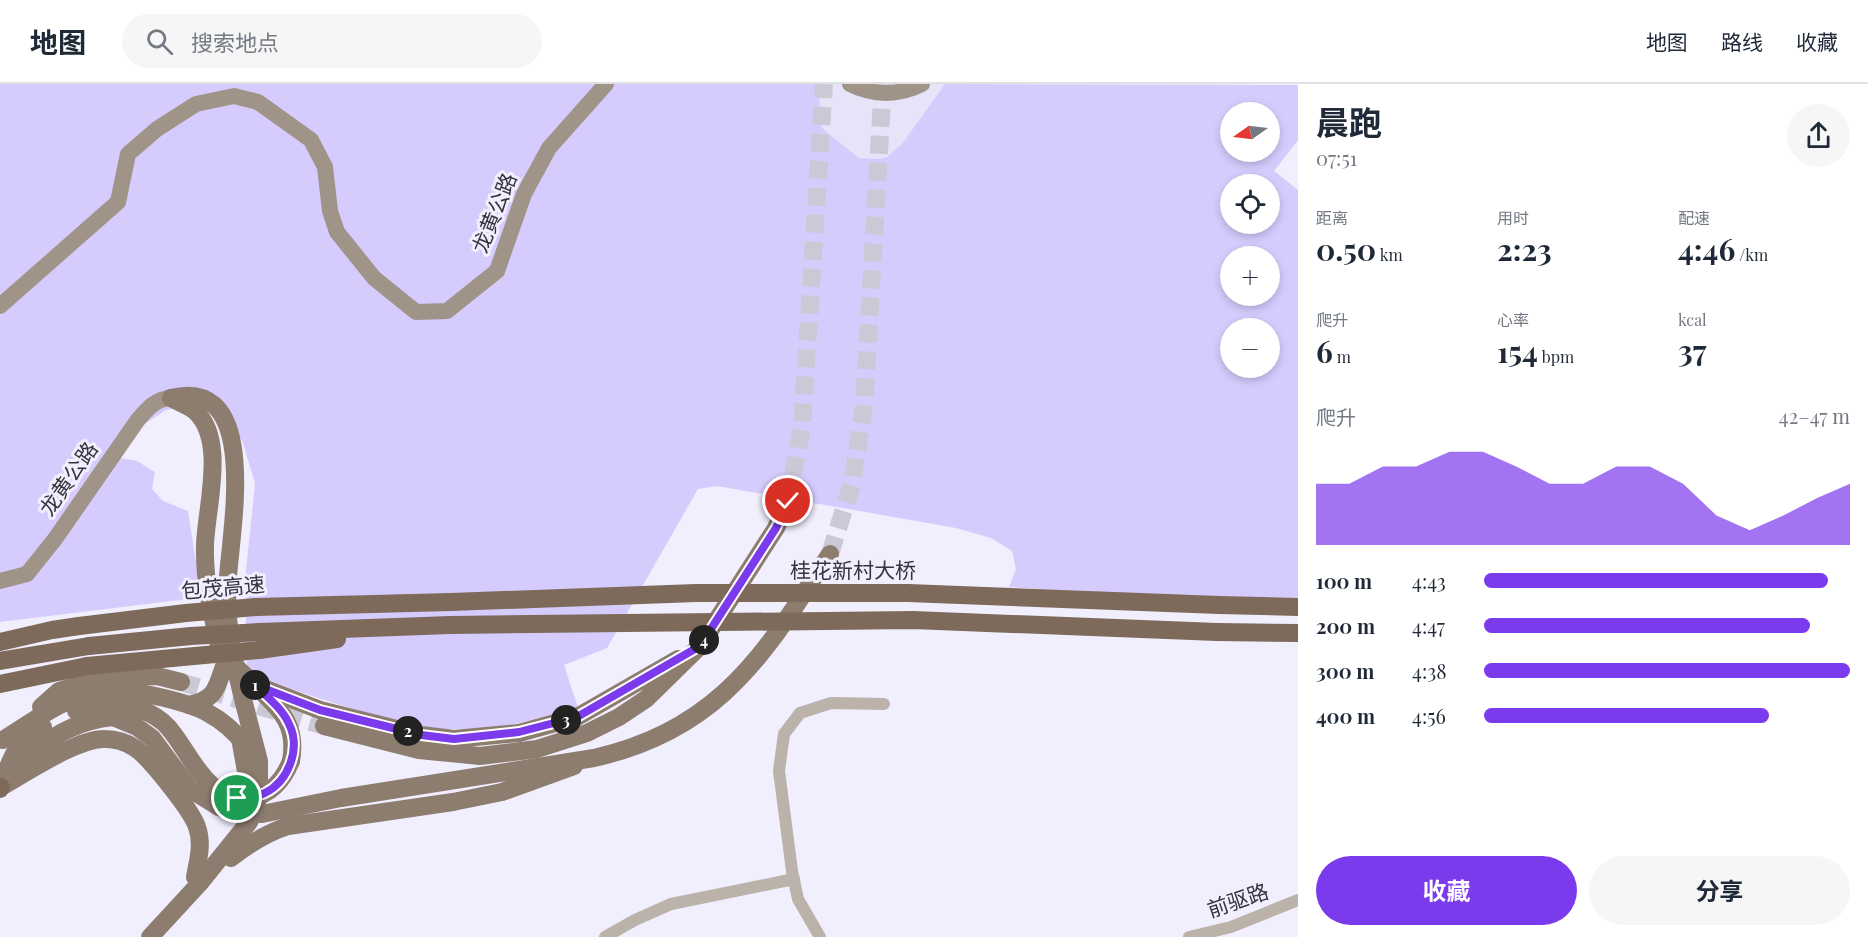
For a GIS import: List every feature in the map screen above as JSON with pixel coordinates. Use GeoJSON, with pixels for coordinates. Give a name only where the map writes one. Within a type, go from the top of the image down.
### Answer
{"type":"FeatureCollection","features":[{"type":"Feature","properties":{"kind":"highway","name":"桂花新村大桥"},"geometry":{"type":"LineString","coordinates":[[451,602],[696,593],[896,593],[1298,607]]}},
{"type":"Feature","properties":{"kind":"highway","name":"包茂高速"},"geometry":{"type":"LineString","coordinates":[[0,642],[52,630],[186,613],[256,607],[451,602]]}},
{"type":"Feature","properties":{"kind":"highway"},"geometry":{"type":"LineString","coordinates":[[0,661],[89,646],[191,636],[450,625],[913,620],[1298,633]]}},
{"type":"Feature","properties":{"kind":"highway"},"geometry":{"type":"LineString","coordinates":[[0,684],[87,666],[259,650],[395,628]]}},
{"type":"Feature","properties":{"kind":"highway"},"geometry":{"type":"LineString","coordinates":[[0,636],[52,630]]}},
{"type":"Feature","properties":{"kind":"main road","name":"龙黄公路"},"geometry":{"type":"LineString","coordinates":[[0,306],[118,202],[128,154],[157,129],[196,104],[234,96],[258,102],[311,140],[325,167],[330,211],[338,232],[374,278],[416,312],[447,311],[496,271],[524,194],[549,148],[606,84]]}},
{"type":"Feature","properties":{"kind":"main road"},"geometry":{"type":"LineString","coordinates":[[850,84],[863,91],[892,93],[906,92],[922,84]]}},
{"type":"Feature","properties":{"kind":"main road"},"geometry":{"type":"LineString","coordinates":[[150,937],[197,881],[231,831],[244,806],[247,792],[247,777],[230,667],[228,618],[236,490],[234,460],[227,425],[220,409],[210,401],[197,396],[183,395],[171,398]]}},
{"type":"Feature","properties":{"kind":"main road","name":"龙黄公路"},"geometry":{"type":"LineString","coordinates":[[0,580],[27,574],[55,539],[149,406],[162,399],[171,398]]}},
{"type":"Feature","properties":{"kind":"main road"},"geometry":{"type":"LineString","coordinates":[[139,937],[197,881],[240,835],[252,815],[259,793],[259,761],[208,596],[205,545],[213,462],[210,440],[195,412],[171,398]]}},
{"type":"Feature","properties":{"kind":"main road"},"geometry":{"type":"LineString","coordinates":[[324,726],[397,745],[447,754],[480,756],[537,749],[587,733],[619,717],[646,699],[700,646],[776,528],[788,501]]}},
{"type":"Feature","properties":{"kind":"main road"},"geometry":{"type":"LineString","coordinates":[[206,529],[213,517],[221,517],[228,599]]}},
{"type":"Feature","properties":{"kind":"main road"},"geometry":{"type":"LineString","coordinates":[[0,788],[30,753],[50,738],[83,722],[113,717],[152,738],[190,789],[219,807],[237,813],[262,814],[341,798],[594,758],[630,749],[666,734],[689,721],[724,694],[747,671],[794,610],[830,554]]}},
{"type":"Feature","properties":{"kind":"main road"},"geometry":{"type":"LineString","coordinates":[[255,685],[320,710],[421,735],[454,739],[490,736],[519,732],[577,717],[700,646]]}},
{"type":"Feature","properties":{"kind":"main road"},"geometry":{"type":"LineString","coordinates":[[0,788],[10,758],[28,737],[60,717],[81,709],[114,703],[145,711],[157,717],[166,725],[199,772],[215,788],[237,798],[256,796],[274,787],[285,776],[291,760],[294,746],[289,724],[278,707],[255,685],[230,667]]}},
{"type":"Feature","properties":{"kind":"main road"},"geometry":{"type":"LineString","coordinates":[[189,705],[205,701],[230,667]]}},
{"type":"Feature","properties":{"kind":"main road"},"geometry":{"type":"LineString","coordinates":[[2,742],[59,691],[84,682],[157,676],[181,682]]}},
{"type":"Feature","properties":{"kind":"main road"},"geometry":{"type":"LineString","coordinates":[[2,742],[55,707],[101,691],[128,691],[189,705],[208,713],[241,739],[259,761]]}},
{"type":"Feature","properties":{"kind":"main road"},"geometry":{"type":"LineString","coordinates":[[0,788],[69,748],[103,738],[123,741],[138,749],[184,803],[197,826],[200,838],[197,881]]}},
{"type":"Feature","properties":{"kind":"main road"},"geometry":{"type":"LineString","coordinates":[[197,881],[248,844],[288,826],[453,802],[502,792],[594,758]]}},
{"type":"Feature","properties":{"kind":"street"},"geometry":{"type":"LineString","coordinates":[[820,937],[798,899],[794,879],[778,771],[784,734],[800,713],[831,704],[884,704]]}},
{"type":"Feature","properties":{"kind":"street"},"geometry":{"type":"LineString","coordinates":[[605,937],[671,904],[794,879]]}},
{"type":"Feature","properties":{"kind":"street","name":"前驱路"},"geometry":{"type":"LineString","coordinates":[[1189,937],[1231,927],[1298,900]]}},
{"type":"Feature","properties":{"kind":"shaded area"},"geometry":{"type":"Polygon","coordinates":[[[0,84],[819,84],[820,124],[824,130],[859,158],[879,159],[887,157],[902,144],[945,84],[1298,85],[1298,140],[1274,171],[1278,174],[1220,174],[1220,234],[1280,234],[1280,176],[1298,190],[1298,606],[1009,587],[1016,569],[1012,551],[991,538],[956,528],[717,486],[698,489],[607,648],[564,665],[578,708],[495,729],[414,729],[291,689],[247,672],[245,581],[255,483],[242,440],[212,407],[166,410],[134,431],[120,458],[137,461],[155,472],[152,489],[163,501],[188,511],[198,575],[196,598],[0,622],[0,84]]]}},
{"type":"Feature","properties":{"kind":"shaded area"},"geometry":{"type":"Polygon","coordinates":[[[819,84],[945,84],[902,144],[887,157],[879,159],[859,158],[824,130],[820,124],[819,84]]]}},
{"type":"Feature","properties":{"kind":"tunnel"},"geometry":{"type":"LineString","coordinates":[[788,501],[802,427],[824,84]]}},
{"type":"Feature","properties":{"kind":"tunnel"},"geometry":{"type":"LineString","coordinates":[[830,554],[852,484],[864,407],[883,84]]}},
{"type":"Feature","properties":{"kind":"tunnel"},"geometry":{"type":"LineString","coordinates":[[181,682],[324,726]]}},
{"type":"Feature","properties":{"kind":"route"},"geometry":{"type":"LineString","coordinates":[[237,798],[256,796],[274,787],[285,776],[294,746],[289,724],[278,707],[255,685],[320,710],[421,735],[454,739],[519,732],[577,717],[700,646],[776,528],[788,501]]}}]}
